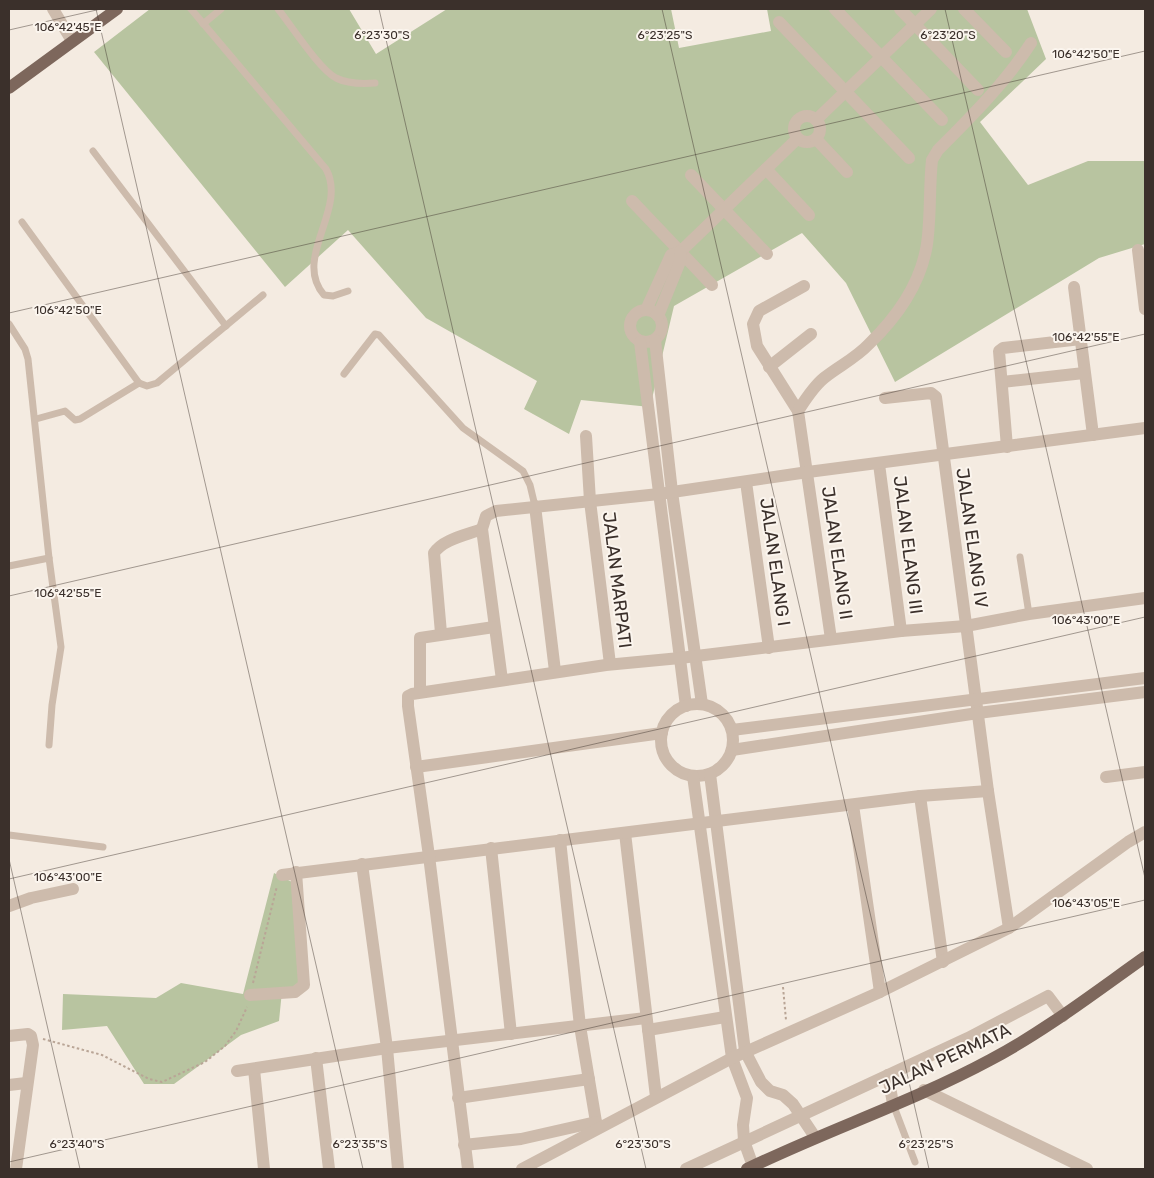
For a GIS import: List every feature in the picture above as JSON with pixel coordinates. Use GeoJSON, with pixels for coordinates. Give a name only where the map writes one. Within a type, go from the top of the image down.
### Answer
{"type":"FeatureCollection","features":[{"type":"Feature","properties":{"kind":"main road"},"geometry":{"type":"LineString","coordinates":[[9,88],[117,9]]}},
{"type":"Feature","properties":{"kind":"main road","name":"JALAN PERMATA"},"geometry":{"type":"LineString","coordinates":[[751,1168],[815,1137],[988,1062],[1063,1016],[1145,957]]}},
{"type":"Feature","properties":{"kind":"street"},"geometry":{"type":"LineString","coordinates":[[53,9],[72,42]]}},
{"type":"Feature","properties":{"kind":"street"},"geometry":{"type":"LineString","coordinates":[[835,9],[942,120]]}},
{"type":"Feature","properties":{"kind":"street"},"geometry":{"type":"LineString","coordinates":[[900,9],[978,90]]}},
{"type":"Feature","properties":{"kind":"street"},"geometry":{"type":"LineString","coordinates":[[816,120],[931,9]]}},
{"type":"Feature","properties":{"kind":"street"},"geometry":{"type":"LineString","coordinates":[[964,9],[1006,52]]}},
{"type":"Feature","properties":{"kind":"street"},"geometry":{"type":"LineString","coordinates":[[779,22],[909,158]]}},
{"type":"Feature","properties":{"kind":"street"},"geometry":{"type":"LineString","coordinates":[[804,286],[759,311],[755,317],[754,335],[769,367],[798,411],[824,378],[853,359],[870,344],[897,312],[917,281],[927,243],[932,160],[938,150],[995,91],[1031,43]]}},
{"type":"Feature","properties":{"kind":"street"},"geometry":{"type":"LineString","coordinates":[[809,116],[816,120],[820,128],[816,139],[804,142],[797,138],[794,127],[798,120],[809,116]]}},
{"type":"Feature","properties":{"kind":"street"},"geometry":{"type":"LineString","coordinates":[[680,252],[797,138]]}},
{"type":"Feature","properties":{"kind":"street"},"geometry":{"type":"LineString","coordinates":[[816,139],[847,172]]}},
{"type":"Feature","properties":{"kind":"street"},"geometry":{"type":"LineString","coordinates":[[766,169],[809,215]]}},
{"type":"Feature","properties":{"kind":"street"},"geometry":{"type":"LineString","coordinates":[[692,175],[768,254]]}},
{"type":"Feature","properties":{"kind":"street"},"geometry":{"type":"LineString","coordinates":[[632,201],[712,285]]}},
{"type":"Feature","properties":{"kind":"street"},"geometry":{"type":"LineString","coordinates":[[1138,250],[1143,268],[1145,309]]}},
{"type":"Feature","properties":{"kind":"street"},"geometry":{"type":"LineString","coordinates":[[652,313],[681,259],[680,252]]}},
{"type":"Feature","properties":{"kind":"street"},"geometry":{"type":"LineString","coordinates":[[1074,287],[1093,435]]}},
{"type":"Feature","properties":{"kind":"street"},"geometry":{"type":"LineString","coordinates":[[652,313],[636,313],[630,320],[632,335],[640,342],[702,704]]}},
{"type":"Feature","properties":{"kind":"street"},"geometry":{"type":"LineString","coordinates":[[652,313],[662,329],[654,340],[680,658],[686,706]]}},
{"type":"Feature","properties":{"kind":"street"},"geometry":{"type":"LineString","coordinates":[[769,367],[812,334]]}},
{"type":"Feature","properties":{"kind":"street"},"geometry":{"type":"LineString","coordinates":[[1006,447],[999,351],[1001,349],[1081,339]]}},
{"type":"Feature","properties":{"kind":"street"},"geometry":{"type":"LineString","coordinates":[[640,342],[654,340]]}},
{"type":"Feature","properties":{"kind":"street"},"geometry":{"type":"LineString","coordinates":[[1002,382],[1084,373]]}},
{"type":"Feature","properties":{"kind":"street","name":"JALAN ELANG IV"},"geometry":{"type":"LineString","coordinates":[[885,398],[934,394],[977,698],[988,791],[1009,928]]}},
{"type":"Feature","properties":{"kind":"street","name":"JALAN ELANG II"},"geometry":{"type":"LineString","coordinates":[[798,411],[831,639]]}},
{"type":"Feature","properties":{"kind":"street"},"geometry":{"type":"LineString","coordinates":[[502,680],[482,529],[486,516],[496,511],[666,493],[808,472],[943,456],[1145,428]]}},
{"type":"Feature","properties":{"kind":"street","name":"JALAN MARPATI"},"geometry":{"type":"LineString","coordinates":[[586,436],[590,501],[610,664]]}},
{"type":"Feature","properties":{"kind":"street","name":"JALAN ELANG III"},"geometry":{"type":"LineString","coordinates":[[879,464],[901,630]]}},
{"type":"Feature","properties":{"kind":"street","name":"JALAN ELANG I"},"geometry":{"type":"LineString","coordinates":[[746,482],[770,648]]}},
{"type":"Feature","properties":{"kind":"street"},"geometry":{"type":"LineString","coordinates":[[535,506],[555,671]]}},
{"type":"Feature","properties":{"kind":"street"},"geometry":{"type":"LineString","coordinates":[[441,634],[434,553],[439,547],[451,540],[482,529]]}},
{"type":"Feature","properties":{"kind":"street"},"geometry":{"type":"LineString","coordinates":[[468,1169],[450,1041],[429,856],[408,701],[412,694],[420,691],[610,664],[770,648],[901,630],[966,626],[1029,614],[1145,598]]}},
{"type":"Feature","properties":{"kind":"street"},"geometry":{"type":"LineString","coordinates":[[420,691],[419,642],[423,637],[494,627]]}},
{"type":"Feature","properties":{"kind":"street"},"geometry":{"type":"LineString","coordinates":[[732,730],[1145,678]]}},
{"type":"Feature","properties":{"kind":"street"},"geometry":{"type":"LineString","coordinates":[[732,750],[978,712],[1145,692]]}},
{"type":"Feature","properties":{"kind":"street"},"geometry":{"type":"LineString","coordinates":[[702,704],[717,710],[724,716],[732,730],[732,750],[724,765],[710,774],[693,776],[685,774],[671,765],[662,750],[662,733],[670,716],[686,706],[702,704]]}},
{"type":"Feature","properties":{"kind":"street"},"geometry":{"type":"LineString","coordinates":[[416,767],[662,733]]}},
{"type":"Feature","properties":{"kind":"street"},"geometry":{"type":"LineString","coordinates":[[1106,778],[1145,772]]}},
{"type":"Feature","properties":{"kind":"street"},"geometry":{"type":"LineString","coordinates":[[710,774],[745,1051],[765,1088],[783,1095],[815,1137]]}},
{"type":"Feature","properties":{"kind":"street"},"geometry":{"type":"LineString","coordinates":[[693,776],[725,1017],[732,1058],[747,1098],[743,1125],[744,1141],[751,1168]]}},
{"type":"Feature","properties":{"kind":"street"},"geometry":{"type":"LineString","coordinates":[[282,875],[491,848],[853,806],[920,796],[988,791]]}},
{"type":"Feature","properties":{"kind":"street"},"geometry":{"type":"LineString","coordinates":[[920,796],[942,962]]}},
{"type":"Feature","properties":{"kind":"street"},"geometry":{"type":"LineString","coordinates":[[853,806],[880,992]]}},
{"type":"Feature","properties":{"kind":"street"},"geometry":{"type":"LineString","coordinates":[[522,1169],[596,1125],[656,1097],[745,1051],[880,992],[1009,928],[1128,842],[1145,832]]}},
{"type":"Feature","properties":{"kind":"street"},"geometry":{"type":"LineString","coordinates":[[624,833],[656,1097]]}},
{"type":"Feature","properties":{"kind":"street"},"geometry":{"type":"LineString","coordinates":[[560,840],[580,1026],[596,1125]]}},
{"type":"Feature","properties":{"kind":"street"},"geometry":{"type":"LineString","coordinates":[[491,848],[511,1034]]}},
{"type":"Feature","properties":{"kind":"street"},"geometry":{"type":"LineString","coordinates":[[362,864],[387,1048],[398,1169]]}},
{"type":"Feature","properties":{"kind":"street"},"geometry":{"type":"LineString","coordinates":[[250,995],[295,992],[304,985],[296,872]]}},
{"type":"Feature","properties":{"kind":"street"},"geometry":{"type":"LineString","coordinates":[[9,906],[31,898],[74,889]]}},
{"type":"Feature","properties":{"kind":"street"},"geometry":{"type":"LineString","coordinates":[[686,1169],[977,1034],[1048,996],[1063,1016]]}},
{"type":"Feature","properties":{"kind":"street"},"geometry":{"type":"LineString","coordinates":[[237,1071],[387,1048],[580,1026],[647,1024],[725,1017]]}},
{"type":"Feature","properties":{"kind":"street"},"geometry":{"type":"LineString","coordinates":[[9,1036],[23,1034],[31,1036],[33,1045],[15,1130],[16,1169]]}},
{"type":"Feature","properties":{"kind":"street"},"geometry":{"type":"LineString","coordinates":[[316,1058],[329,1169]]}},
{"type":"Feature","properties":{"kind":"street"},"geometry":{"type":"LineString","coordinates":[[254,1069],[264,1169]]}},
{"type":"Feature","properties":{"kind":"street"},"geometry":{"type":"LineString","coordinates":[[888,1075],[893,1104]]}},
{"type":"Feature","properties":{"kind":"street"},"geometry":{"type":"LineString","coordinates":[[458,1098],[589,1079]]}},
{"type":"Feature","properties":{"kind":"street"},"geometry":{"type":"LineString","coordinates":[[9,1085],[26,1083]]}},
{"type":"Feature","properties":{"kind":"street"},"geometry":{"type":"LineString","coordinates":[[924,1090],[1088,1169]]}},
{"type":"Feature","properties":{"kind":"street"},"geometry":{"type":"LineString","coordinates":[[464,1145],[521,1139],[596,1125]]}},
{"type":"Feature","properties":{"kind":"lane"},"geometry":{"type":"LineString","coordinates":[[191,9],[309,148],[332,179],[332,197],[313,270],[318,287],[324,295],[333,296],[348,291]]}},
{"type":"Feature","properties":{"kind":"lane"},"geometry":{"type":"LineString","coordinates":[[203,24],[221,9]]}},
{"type":"Feature","properties":{"kind":"lane"},"geometry":{"type":"LineString","coordinates":[[278,9],[318,60],[335,77],[356,84],[375,84]]}},
{"type":"Feature","properties":{"kind":"lane"},"geometry":{"type":"LineString","coordinates":[[93,151],[226,326]]}},
{"type":"Feature","properties":{"kind":"lane"},"geometry":{"type":"LineString","coordinates":[[22,222],[138,383],[147,386],[157,383],[263,295]]}},
{"type":"Feature","properties":{"kind":"lane"},"geometry":{"type":"LineString","coordinates":[[9,324],[25,349],[28,358],[61,654],[52,704],[49,745]]}},
{"type":"Feature","properties":{"kind":"lane"},"geometry":{"type":"LineString","coordinates":[[344,374],[375,334],[379,335],[463,428],[523,471],[530,485],[535,506]]}},
{"type":"Feature","properties":{"kind":"lane"},"geometry":{"type":"LineString","coordinates":[[36,419],[65,411],[75,420],[80,419],[138,383]]}},
{"type":"Feature","properties":{"kind":"lane"},"geometry":{"type":"LineString","coordinates":[[1020,557],[1029,614]]}},
{"type":"Feature","properties":{"kind":"lane"},"geometry":{"type":"LineString","coordinates":[[9,566],[49,558]]}},
{"type":"Feature","properties":{"kind":"lane"},"geometry":{"type":"LineString","coordinates":[[9,835],[103,848]]}},
{"type":"Feature","properties":{"kind":"lane"},"geometry":{"type":"LineString","coordinates":[[893,1104],[915,1162]]}},
{"type":"Feature","properties":{"kind":"path"},"geometry":{"type":"LineString","coordinates":[[31,1036],[102,1055],[149,1080],[162,1082],[205,1062],[225,1046],[244,1017],[282,875]]}},
{"type":"Feature","properties":{"kind":"path"},"geometry":{"type":"LineString","coordinates":[[782,986],[788,1032]]}},
{"type":"Feature","properties":{"kind":"green space"},"geometry":{"type":"Polygon","coordinates":[[[150,9],[349,9],[376,54],[447,9],[671,9],[679,48],[771,31],[767,9],[1027,9],[1046,59],[980,122],[1028,185],[1088,161],[1145,161],[1145,244],[1099,258],[895,382],[846,283],[802,233],[674,306],[650,407],[581,400],[569,434],[524,409],[537,381],[426,318],[348,230],[285,287],[94,52],[150,9]]]}},
{"type":"Feature","properties":{"kind":"green space"},"geometry":{"type":"Polygon","coordinates":[[[274,873],[300,886],[307,985],[282,991],[279,1021],[241,1035],[174,1084],[144,1084],[107,1026],[62,1030],[63,994],[156,998],[181,983],[243,994],[274,873]]]}}]}
